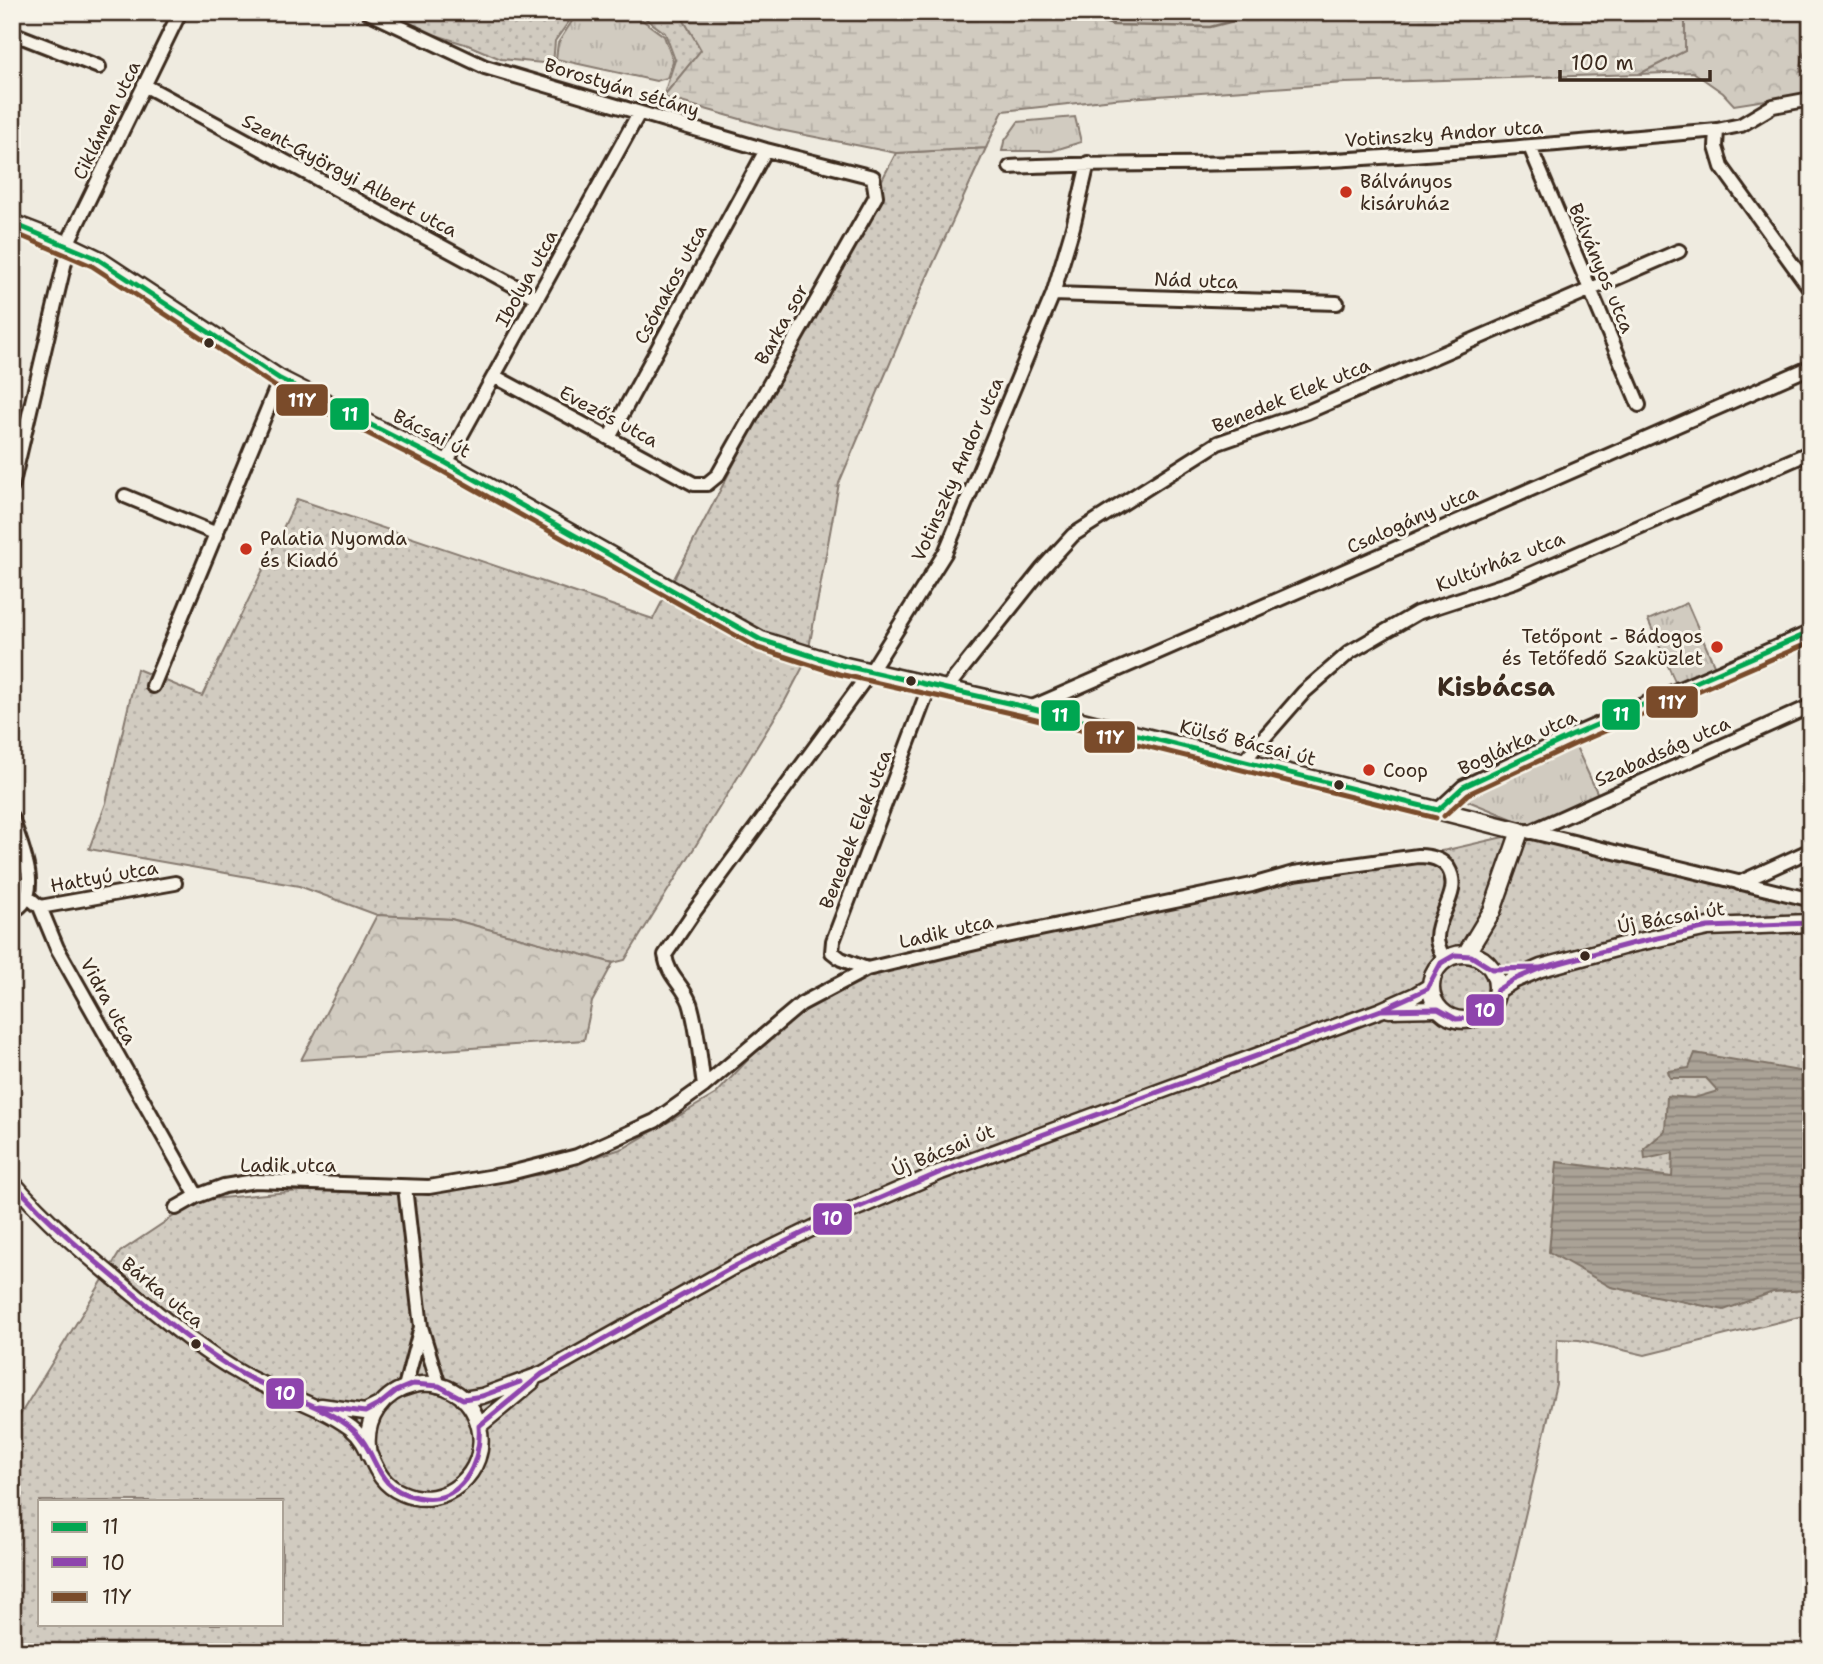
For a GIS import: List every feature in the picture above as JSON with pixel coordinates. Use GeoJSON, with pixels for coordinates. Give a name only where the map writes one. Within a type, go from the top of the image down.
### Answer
{"type":"FeatureCollection","features":[{"type":"Feature","properties":{"kind":"main road","name":"Bácsai út"},"geometry":{"type":"LineString","coordinates":[[12,223],[69,245],[122,273],[280,379],[446,463],[761,640],[841,665]]}},
{"type":"Feature","properties":{"kind":"main road","name":"Külső Bácsai út"},"geometry":{"type":"LineString","coordinates":[[841,665],[1030,708],[1242,763],[1525,831]]}},
{"type":"Feature","properties":{"kind":"main road"},"geometry":{"type":"LineString","coordinates":[[1438,1009],[1430,986],[1436,968],[1452,956],[1466,954],[1492,911],[1525,831]]}},
{"type":"Feature","properties":{"kind":"main road"},"geometry":{"type":"LineString","coordinates":[[1492,911],[1488,965],[1495,975],[1497,990]]}},
{"type":"Feature","properties":{"kind":"main road","name":"Új Bácsai út"},"geometry":{"type":"LineString","coordinates":[[1438,1009],[1457,1020],[1468,1021],[1488,1011],[1497,990],[1513,980],[1541,968],[1630,944],[1708,927],[1811,923]]}},
{"type":"Feature","properties":{"kind":"main road","name":"Új Bácsai út"},"geometry":{"type":"LineString","coordinates":[[1466,954],[1488,965],[1541,968]]}},
{"type":"Feature","properties":{"kind":"street","name":"Ciklámen utca"},"geometry":{"type":"LineString","coordinates":[[69,245],[180,12]]}},
{"type":"Feature","properties":{"kind":"street","name":"Borostyán sétány"},"geometry":{"type":"LineString","coordinates":[[368,12],[485,67],[766,150],[873,177]]}},
{"type":"Feature","properties":{"kind":"street"},"geometry":{"type":"LineString","coordinates":[[12,33],[99,67]]}},
{"type":"Feature","properties":{"kind":"street","name":"Szent-Györgyi Albert utca"},"geometry":{"type":"LineString","coordinates":[[144,85],[537,298]]}},
{"type":"Feature","properties":{"kind":"street","name":"Votinszky Andor utca"},"geometry":{"type":"LineString","coordinates":[[1010,167],[1088,163],[1311,161],[1530,147],[1717,130],[1741,125],[1773,106],[1811,99]]}},
{"type":"Feature","properties":{"kind":"street","name":"Ibolya utca"},"geometry":{"type":"LineString","coordinates":[[446,463],[639,113]]}},
{"type":"Feature","properties":{"kind":"street"},"geometry":{"type":"LineString","coordinates":[[1717,130],[1716,148],[1722,167],[1811,290]]}},
{"type":"Feature","properties":{"kind":"street","name":"Bálványos utca"},"geometry":{"type":"LineString","coordinates":[[1530,147],[1639,405]]}},
{"type":"Feature","properties":{"kind":"street","name":"Csónakos utca"},"geometry":{"type":"LineString","coordinates":[[609,438],[766,150]]}},
{"type":"Feature","properties":{"kind":"street","name":"Votinszky Andor utca"},"geometry":{"type":"LineString","coordinates":[[704,1086],[691,1007],[684,989],[667,969],[665,955],[871,671],[945,553],[1053,294],[1073,228],[1088,163]]}},
{"type":"Feature","properties":{"kind":"street","name":"Barka sor"},"geometry":{"type":"LineString","coordinates":[[707,484],[718,475],[876,196],[873,177]]}},
{"type":"Feature","properties":{"kind":"street"},"geometry":{"type":"LineString","coordinates":[[12,487],[18,435],[69,245]]}},
{"type":"Feature","properties":{"kind":"street","name":"Benedek Elek utca"},"geometry":{"type":"LineString","coordinates":[[867,969],[841,959],[832,952],[833,941],[938,687],[1073,535],[1219,443],[1307,412],[1679,251]]}},
{"type":"Feature","properties":{"kind":"street","name":"Nád utca"},"geometry":{"type":"LineString","coordinates":[[1053,294],[1337,303]]}},
{"type":"Feature","properties":{"kind":"street","name":"Csalogány utca"},"geometry":{"type":"LineString","coordinates":[[1030,708],[1811,367]]}},
{"type":"Feature","properties":{"kind":"street","name":"Evezős utca"},"geometry":{"type":"LineString","coordinates":[[494,376],[694,484],[707,484]]}},
{"type":"Feature","properties":{"kind":"street"},"geometry":{"type":"LineString","coordinates":[[153,685],[280,379]]}},
{"type":"Feature","properties":{"kind":"street","name":"Kultúrház utca"},"geometry":{"type":"LineString","coordinates":[[1242,763],[1304,692],[1350,652],[1417,613],[1515,581],[1811,452]]}},
{"type":"Feature","properties":{"kind":"street"},"geometry":{"type":"LineString","coordinates":[[125,496],[217,534]]}},
{"type":"Feature","properties":{"kind":"street","name":"Boglárka utca"},"geometry":{"type":"LineString","coordinates":[[1438,810],[1463,787],[1572,736],[1811,632]]}},
{"type":"Feature","properties":{"kind":"street","name":"Szabadság utca"},"geometry":{"type":"LineString","coordinates":[[1525,831],[1811,706]]}},
{"type":"Feature","properties":{"kind":"street"},"geometry":{"type":"LineString","coordinates":[[12,818],[29,876],[28,897]]}},
{"type":"Feature","properties":{"kind":"street","name":"Külső Bácsai út"},"geometry":{"type":"LineString","coordinates":[[1525,831],[1808,899]]}},
{"type":"Feature","properties":{"kind":"street"},"geometry":{"type":"LineString","coordinates":[[1739,883],[1811,850]]}},
{"type":"Feature","properties":{"kind":"street","name":"Ladik utca"},"geometry":{"type":"LineString","coordinates":[[176,1208],[197,1196],[224,1186],[255,1181],[429,1187],[506,1174],[577,1156],[655,1121],[704,1086],[802,1004],[867,969],[1001,937],[1252,885],[1294,873],[1427,856],[1442,861],[1453,883],[1437,937],[1444,960]]}},
{"type":"Feature","properties":{"kind":"street","name":"Hattyú utca"},"geometry":{"type":"LineString","coordinates":[[40,907],[174,883]]}},
{"type":"Feature","properties":{"kind":"street","name":"Vidra utca"},"geometry":{"type":"LineString","coordinates":[[28,897],[40,907],[57,948],[197,1196]]}},
{"type":"Feature","properties":{"kind":"street","name":"Hattyú utca"},"geometry":{"type":"LineString","coordinates":[[12,911],[22,906],[28,897]]}},
{"type":"Feature","properties":{"kind":"street","name":"Új Bácsai út"},"geometry":{"type":"LineString","coordinates":[[463,1399],[482,1396],[541,1374],[733,1267],[859,1207],[941,1172],[1381,1010],[1430,986]]}},
{"type":"Feature","properties":{"kind":"street","name":"Új Bácsai út"},"geometry":{"type":"LineString","coordinates":[[1381,1010],[1438,1009]]}},
{"type":"Feature","properties":{"kind":"street","name":"Bárka utca"},"geometry":{"type":"LineString","coordinates":[[12,1181],[33,1207],[183,1335],[240,1373],[309,1404]]}},
{"type":"Feature","properties":{"kind":"street"},"geometry":{"type":"LineString","coordinates":[[405,1187],[422,1327],[439,1385]]}},
{"type":"Feature","properties":{"kind":"street"},"geometry":{"type":"LineString","coordinates":[[405,1387],[422,1327]]}},
{"type":"Feature","properties":{"kind":"street","name":"Új Bácsai út"},"geometry":{"type":"LineString","coordinates":[[479,1426],[541,1374]]}},
{"type":"Feature","properties":{"kind":"street"},"geometry":{"type":"LineString","coordinates":[[439,1385],[463,1399],[473,1411],[479,1426],[480,1452],[474,1469],[455,1489],[439,1496],[421,1498],[395,1490],[381,1479],[363,1442],[350,1427],[309,1404],[365,1412],[405,1387],[439,1385]]}},
{"type":"Feature","properties":{"kind":"street"},"geometry":{"type":"LineString","coordinates":[[369,1455],[368,1430],[371,1418],[380,1404]]}},
{"type":"Feature","properties":{"kind":"green space"},"geometry":{"type":"Polygon","coordinates":[[[380,12],[679,12],[702,50],[663,97],[675,60],[665,33],[638,13],[575,13],[555,41],[553,64],[501,59],[468,45],[416,29],[380,12]]]}},
{"type":"Feature","properties":{"kind":"green space"},"geometry":{"type":"Polygon","coordinates":[[[679,12],[1685,12],[1685,51],[1639,74],[1345,83],[1114,99],[1003,111],[986,148],[896,153],[775,129],[663,97],[701,50],[679,12]]]}},
{"type":"Feature","properties":{"kind":"green space"},"geometry":{"type":"Polygon","coordinates":[[[1685,12],[1811,12],[1811,25],[1800,72],[1811,68],[1811,93],[1734,105],[1723,93],[1693,72],[1639,74],[1685,51],[1685,12]]]}},
{"type":"Feature","properties":{"kind":"green space"},"geometry":{"type":"Polygon","coordinates":[[[576,15],[638,17],[664,36],[673,61],[667,78],[656,81],[556,59],[558,43],[576,15]]]}},
{"type":"Feature","properties":{"kind":"green space"},"geometry":{"type":"Polygon","coordinates":[[[1075,117],[1081,142],[1052,151],[1002,151],[1004,142],[1018,122],[1075,117]]]}},
{"type":"Feature","properties":{"kind":"green space"},"geometry":{"type":"Polygon","coordinates":[[[986,148],[923,286],[839,483],[807,659],[785,701],[625,960],[613,963],[451,919],[377,915],[299,886],[89,849],[106,803],[137,669],[202,696],[297,499],[653,619],[896,153],[986,148]]]}},
{"type":"Feature","properties":{"kind":"green space"},"geometry":{"type":"Polygon","coordinates":[[[1687,603],[1715,667],[1676,684],[1648,620],[1687,603]]]}},
{"type":"Feature","properties":{"kind":"green space"},"geometry":{"type":"Polygon","coordinates":[[[1571,736],[1601,801],[1540,830],[1463,799],[1571,736]]]}},
{"type":"Feature","properties":{"kind":"green space"},"geometry":{"type":"Polygon","coordinates":[[[1538,829],[1811,898],[1811,1314],[1645,1355],[1579,1340],[1557,1339],[1556,1384],[1493,1652],[12,1652],[12,1428],[120,1252],[198,1200],[382,1184],[539,1175],[624,1148],[716,1094],[786,1019],[865,970],[944,944],[1179,893],[1447,850],[1538,829]]]}},
{"type":"Feature","properties":{"kind":"green space"},"geometry":{"type":"Polygon","coordinates":[[[377,915],[451,919],[613,963],[592,1002],[584,1040],[301,1060],[377,915]]]}},
{"type":"Feature","properties":{"kind":"shaded area"},"geometry":{"type":"Polygon","coordinates":[[[1695,1053],[1811,1073],[1811,1290],[1773,1292],[1724,1310],[1611,1287],[1549,1252],[1557,1162],[1672,1177],[1673,1153],[1645,1159],[1644,1149],[1665,1131],[1667,1096],[1694,1098],[1718,1091],[1706,1078],[1670,1078],[1668,1071],[1689,1068],[1695,1053]]]}},
{"type":"Feature","properties":{"kind":"waterway"},"geometry":{"type":"LineString","coordinates":[[1073,12],[1113,25],[1210,27],[1269,12]]}},
{"type":"Feature","properties":{"kind":"waterway"},"geometry":{"type":"LineString","coordinates":[[1111,12],[1113,25]]}},
{"type":"Feature","properties":{"kind":"transit line","name":"11"},"geometry":{"type":"LineString","coordinates":[[12,223],[96,258],[280,379],[446,463],[761,640],[841,665],[1030,708],[1438,810]]}},
{"type":"Feature","properties":{"kind":"transit line","name":"11Y"},"geometry":{"type":"LineString","coordinates":[[12,232],[92,266],[276,387],[442,471],[758,648],[839,674],[1028,717],[1436,818]]}},
{"type":"Feature","properties":{"kind":"transit line","name":"11"},"geometry":{"type":"LineString","coordinates":[[1438,810],[1463,787],[1571,736],[1811,632]]}},
{"type":"Feature","properties":{"kind":"transit line","name":"11Y"},"geometry":{"type":"LineString","coordinates":[[1444,816],[1468,794],[1575,744],[1811,642]]}},
{"type":"Feature","properties":{"kind":"transit line","name":"10"},"geometry":{"type":"LineString","coordinates":[[12,1181],[71,1240],[185,1336],[240,1373],[337,1418],[360,1437],[377,1468],[391,1486],[416,1497],[432,1498],[457,1489],[466,1479],[477,1454],[479,1426],[542,1374],[733,1267],[836,1217],[941,1172],[1381,1010],[1438,1009],[1456,1019],[1473,1018],[1488,1008],[1497,990],[1541,968],[1708,927],[1811,923]]}},
{"type":"Feature","properties":{"kind":"transit line","name":"10"},"geometry":{"type":"LineString","coordinates":[[1385,1008],[1427,989],[1441,963],[1455,955],[1471,956],[1492,969],[1540,968]]}},
{"type":"Feature","properties":{"kind":"transit line","name":"10"},"geometry":{"type":"LineString","coordinates":[[318,1406],[365,1412],[396,1391],[413,1384],[439,1386],[463,1399],[482,1396],[520,1382]]}},
{"type":"Feature","properties":{"kind":"place","name":"Bálványos kisáruház"},"geometry":{"type":"Point","coordinates":[1346,192]}},
{"type":"Feature","properties":{"kind":"place","name":"Palatia Nyomda és Kiadó"},"geometry":{"type":"Point","coordinates":[246,549]}},
{"type":"Feature","properties":{"kind":"place","name":"Tetőpont - Bádogos és Tetőfedő Szaküzlet"},"geometry":{"type":"Point","coordinates":[1717,647]}},
{"type":"Feature","properties":{"kind":"place","name":"Coop"},"geometry":{"type":"Point","coordinates":[1369,770]}},
{"type":"Feature","properties":{"kind":"district","name":"Kisbácsa"},"geometry":{"type":"Point","coordinates":[1496,687]}}]}
